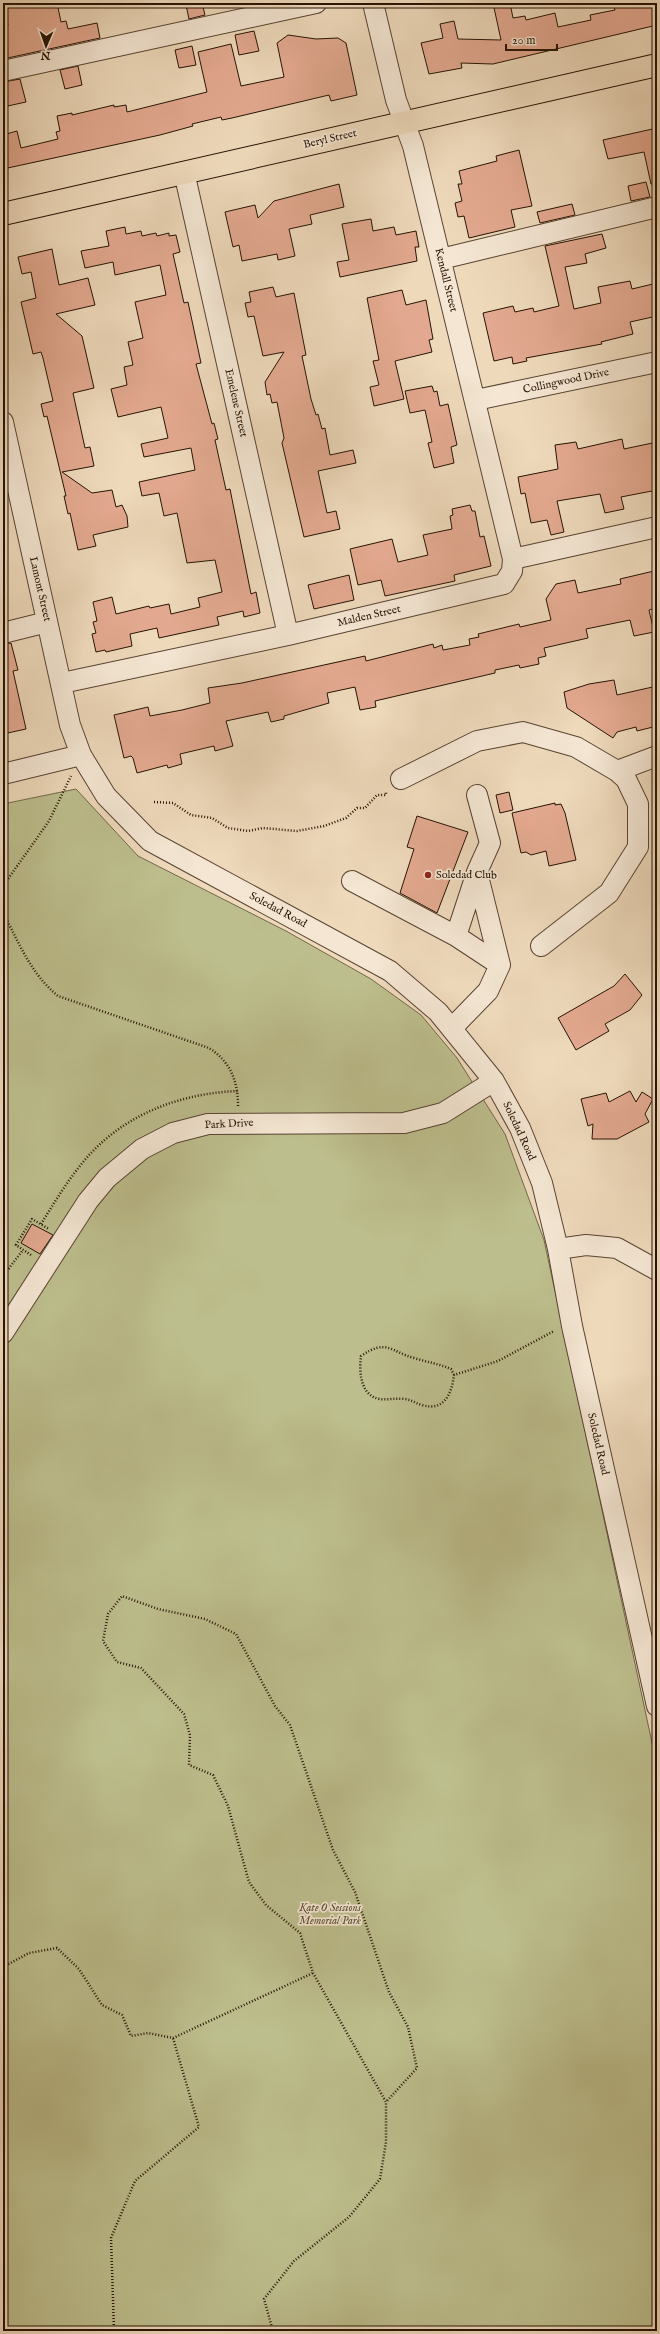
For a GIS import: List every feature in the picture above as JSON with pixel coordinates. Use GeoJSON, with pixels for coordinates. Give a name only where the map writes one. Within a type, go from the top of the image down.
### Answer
{"type":"FeatureCollection","features":[{"type":"Feature","properties":{"kind":"main road","name":"Beryl Street"},"geometry":{"type":"LineString","coordinates":[[3,214],[657,65]]}},
{"type":"Feature","properties":{"kind":"street"},"geometry":{"type":"LineString","coordinates":[[3,71],[316,3]]}},
{"type":"Feature","properties":{"kind":"street","name":"Kendall Street"},"geometry":{"type":"LineString","coordinates":[[373,3],[396,100],[413,146],[476,400],[513,559]]}},
{"type":"Feature","properties":{"kind":"street","name":"Emelene Street"},"geometry":{"type":"LineString","coordinates":[[184,172],[288,635]]}},
{"type":"Feature","properties":{"kind":"street"},"geometry":{"type":"LineString","coordinates":[[441,259],[657,207]]}},
{"type":"Feature","properties":{"kind":"street","name":"Collingwood Drive"},"geometry":{"type":"LineString","coordinates":[[476,400],[654,360]]}},
{"type":"Feature","properties":{"kind":"street","name":"Lamont Street"},"geometry":{"type":"LineString","coordinates":[[3,422],[11,495],[47,622],[62,683],[70,725],[81,755]]}},
{"type":"Feature","properties":{"kind":"street"},"geometry":{"type":"LineString","coordinates":[[513,559],[657,527]]}},
{"type":"Feature","properties":{"kind":"street","name":"Malden Street"},"geometry":{"type":"LineString","coordinates":[[62,683],[288,635],[504,584],[512,571],[513,559]]}},
{"type":"Feature","properties":{"kind":"street"},"geometry":{"type":"LineString","coordinates":[[3,633],[47,622]]}},
{"type":"Feature","properties":{"kind":"street"},"geometry":{"type":"LineString","coordinates":[[401,779],[477,741],[523,732],[576,747],[617,771],[626,779],[638,804],[638,847],[609,893],[541,946]]}},
{"type":"Feature","properties":{"kind":"street"},"geometry":{"type":"LineString","coordinates":[[3,774],[81,755]]}},
{"type":"Feature","properties":{"kind":"street","name":"Soledad Road"},"geometry":{"type":"LineString","coordinates":[[81,755],[106,796],[150,841],[390,971],[438,1012],[494,1081],[520,1128],[542,1183],[558,1249],[572,1326],[657,1706]]}},
{"type":"Feature","properties":{"kind":"street"},"geometry":{"type":"LineString","coordinates":[[617,771],[657,756]]}},
{"type":"Feature","properties":{"kind":"street"},"geometry":{"type":"LineString","coordinates":[[456,936],[477,872],[490,843],[478,795]]}},
{"type":"Feature","properties":{"kind":"street"},"geometry":{"type":"LineString","coordinates":[[452,1028],[488,991],[500,965],[477,872]]}},
{"type":"Feature","properties":{"kind":"street"},"geometry":{"type":"LineString","coordinates":[[352,881],[456,936],[500,965]]}},
{"type":"Feature","properties":{"kind":"street","name":"Park Drive"},"geometry":{"type":"LineString","coordinates":[[3,1333],[88,1201],[107,1178],[142,1149],[173,1133],[208,1124],[238,1122],[404,1123],[442,1113],[494,1081]]}},
{"type":"Feature","properties":{"kind":"street"},"geometry":{"type":"LineString","coordinates":[[558,1249],[586,1245],[617,1248],[657,1270]]}},
{"type":"Feature","properties":{"kind":"path"},"geometry":{"type":"LineString","coordinates":[[3,886],[49,821],[81,755]]}},
{"type":"Feature","properties":{"kind":"path"},"geometry":{"type":"LineString","coordinates":[[154,802],[173,803],[191,815],[212,818],[228,828],[248,831],[263,828],[296,831],[324,826],[346,818],[357,808],[365,808],[376,795],[386,795],[389,776],[401,779]]}},
{"type":"Feature","properties":{"kind":"path"},"geometry":{"type":"LineString","coordinates":[[3,913],[33,970],[44,984],[58,996],[210,1048],[222,1056],[234,1077],[238,1091],[238,1122]]}},
{"type":"Feature","properties":{"kind":"path"},"geometry":{"type":"LineString","coordinates":[[47,1265],[16,1245],[32,1219],[64,1238]]}},
{"type":"Feature","properties":{"kind":"path"},"geometry":{"type":"LineString","coordinates":[[3,1276],[23,1250]]}},
{"type":"Feature","properties":{"kind":"path"},"geometry":{"type":"LineString","coordinates":[[454,1375],[498,1362],[549,1332],[572,1326]]}},
{"type":"Feature","properties":{"kind":"path"},"geometry":{"type":"LineString","coordinates":[[392,1348],[414,1358],[426,1360],[451,1369],[454,1375],[452,1392],[445,1401],[434,1405],[422,1405],[413,1400],[380,1399],[371,1396],[364,1387],[360,1366],[361,1356],[370,1350],[392,1348]]}},
{"type":"Feature","properties":{"kind":"path"},"geometry":{"type":"LineString","coordinates":[[273,2331],[264,2299],[294,2261],[349,2217],[380,2179],[386,2142],[386,2102],[313,1973],[300,1933],[266,1905],[249,1882],[228,1806],[213,1775],[189,1765],[190,1735],[184,1714],[141,1668],[117,1662],[103,1641],[108,1614],[122,1596],[158,1609],[205,1619],[236,1634],[275,1706],[290,1725],[333,1850],[355,1892],[389,1992],[408,2027],[417,2068],[386,2102]]}},
{"type":"Feature","properties":{"kind":"path"},"geometry":{"type":"LineString","coordinates":[[3,1967],[29,1953],[57,1948],[79,1969],[102,2005],[122,2016],[131,2036],[148,2033],[173,2038],[313,1973]]}},
{"type":"Feature","properties":{"kind":"path"},"geometry":{"type":"LineString","coordinates":[[114,2331],[111,2238],[132,2188],[135,2181],[200,2127],[173,2038]]}},
{"type":"Feature","properties":{"kind":"green space","name":"Kate O Sessions Memorial Park"},"geometry":{"type":"Polygon","coordinates":[[[76,789],[138,856],[286,931],[371,979],[421,1015],[457,1058],[505,1134],[544,1240],[657,1766],[657,2331],[3,2331],[3,804],[76,789]]]}},
{"type":"Feature","properties":{"kind":"building"},"geometry":{"type":"Polygon","coordinates":[[[3,3],[57,3],[61,22],[66,21],[68,29],[97,23],[100,38],[3,59],[3,26],[8,25],[3,3]]]}},
{"type":"Feature","properties":{"kind":"building"},"geometry":{"type":"Polygon","coordinates":[[[202,3],[205,15],[189,19],[186,5],[202,3]]]}},
{"type":"Feature","properties":{"kind":"building"},"geometry":{"type":"Polygon","coordinates":[[[493,3],[510,3],[513,18],[525,16],[526,20],[555,13],[558,27],[591,20],[590,15],[615,10],[613,3],[657,3],[657,25],[493,64],[461,63],[462,68],[429,74],[421,43],[443,38],[440,24],[454,21],[458,39],[501,40],[493,3]]]}},
{"type":"Feature","properties":{"kind":"building"},"geometry":{"type":"Polygon","coordinates":[[[254,31],[259,51],[239,55],[235,35],[254,31]]]}},
{"type":"Feature","properties":{"kind":"building"},"geometry":{"type":"Polygon","coordinates":[[[288,35],[316,39],[338,38],[346,43],[357,95],[331,101],[329,95],[232,118],[222,120],[221,117],[192,124],[193,126],[160,135],[3,169],[3,135],[17,131],[21,148],[58,139],[56,132],[60,131],[57,116],[72,113],[72,115],[114,105],[114,107],[126,105],[127,112],[207,92],[198,52],[231,44],[241,86],[284,77],[277,43],[288,35]]]}},
{"type":"Feature","properties":{"kind":"building"},"geometry":{"type":"Polygon","coordinates":[[[192,46],[196,65],[179,68],[175,50],[192,46]]]}},
{"type":"Feature","properties":{"kind":"building"},"geometry":{"type":"Polygon","coordinates":[[[78,66],[82,85],[65,89],[60,70],[78,66]]]}},
{"type":"Feature","properties":{"kind":"building"},"geometry":{"type":"Polygon","coordinates":[[[20,79],[26,102],[3,107],[3,82],[20,79]]]}},
{"type":"Feature","properties":{"kind":"building"},"geometry":{"type":"Polygon","coordinates":[[[657,128],[657,183],[651,184],[644,152],[608,159],[603,140],[657,128]]]}},
{"type":"Feature","properties":{"kind":"building"},"geometry":{"type":"Polygon","coordinates":[[[519,150],[532,206],[511,210],[515,227],[469,238],[464,216],[458,217],[455,203],[462,201],[458,184],[462,184],[459,171],[497,161],[496,156],[519,150]]]}},
{"type":"Feature","properties":{"kind":"building"},"geometry":{"type":"Polygon","coordinates":[[[646,182],[650,197],[631,201],[628,186],[646,182]]]}},
{"type":"Feature","properties":{"kind":"building"},"geometry":{"type":"Polygon","coordinates":[[[339,184],[344,207],[310,215],[312,224],[289,229],[295,256],[278,260],[277,254],[242,261],[239,245],[233,247],[225,212],[255,205],[258,218],[274,201],[339,184]]]}},
{"type":"Feature","properties":{"kind":"building"},"geometry":{"type":"Polygon","coordinates":[[[572,204],[575,215],[540,223],[537,212],[572,204]]]}},
{"type":"Feature","properties":{"kind":"building"},"geometry":{"type":"Polygon","coordinates":[[[371,219],[373,231],[394,227],[396,235],[416,231],[419,247],[415,247],[417,261],[340,277],[337,262],[349,260],[342,224],[371,219]]]}},
{"type":"Feature","properties":{"kind":"building"},"geometry":{"type":"Polygon","coordinates":[[[125,227],[126,234],[141,231],[142,236],[156,233],[157,236],[169,233],[169,236],[176,235],[180,252],[173,254],[184,303],[188,302],[201,363],[196,364],[212,424],[214,423],[218,439],[215,440],[226,490],[230,489],[251,594],[256,592],[260,613],[244,617],[243,611],[217,617],[219,625],[159,638],[157,628],[130,634],[132,646],[106,652],[105,650],[96,652],[92,634],[96,633],[93,622],[97,621],[93,602],[112,597],[116,614],[149,606],[150,608],[169,604],[171,614],[200,607],[198,598],[222,592],[215,560],[187,563],[177,513],[164,516],[159,493],[142,496],[139,482],[195,470],[191,448],[144,457],[141,444],[168,438],[161,407],[118,417],[111,389],[127,385],[124,367],[133,365],[128,342],[143,338],[135,302],[166,295],[160,265],[115,275],[113,262],[85,268],[81,251],[109,246],[106,231],[125,227]]]}},
{"type":"Feature","properties":{"kind":"building"},"geometry":{"type":"Polygon","coordinates":[[[602,234],[606,248],[585,254],[587,263],[565,267],[574,309],[601,303],[598,287],[630,281],[632,289],[657,283],[657,316],[630,322],[633,334],[601,342],[602,344],[526,358],[527,361],[513,364],[512,357],[494,361],[483,313],[513,306],[515,312],[533,308],[534,312],[559,306],[545,246],[602,234]]]}},
{"type":"Feature","properties":{"kind":"building"},"geometry":{"type":"Polygon","coordinates":[[[52,249],[59,285],[88,278],[95,305],[56,314],[82,336],[94,388],[73,393],[85,448],[90,447],[94,466],[62,472],[92,493],[112,490],[116,507],[122,505],[127,516],[128,527],[93,535],[96,546],[78,550],[70,513],[68,514],[64,496],[66,496],[47,416],[44,417],[41,404],[53,401],[41,352],[33,354],[21,302],[36,298],[31,272],[22,274],[18,257],[52,249]]]}},
{"type":"Feature","properties":{"kind":"building"},"geometry":{"type":"Polygon","coordinates":[[[273,287],[276,297],[294,293],[306,355],[302,356],[311,399],[316,415],[318,414],[322,429],[325,428],[330,455],[353,450],[356,463],[318,471],[327,513],[336,511],[340,529],[304,537],[282,443],[284,438],[277,402],[272,403],[270,394],[267,395],[265,382],[284,352],[263,356],[254,316],[248,317],[245,303],[251,302],[249,292],[273,287]]]}},
{"type":"Feature","properties":{"kind":"building"},"geometry":{"type":"Polygon","coordinates":[[[402,290],[406,305],[426,300],[433,339],[429,340],[432,352],[395,361],[404,399],[374,406],[370,387],[379,385],[373,361],[379,360],[367,298],[402,290]]]}},
{"type":"Feature","properties":{"kind":"building"},"geometry":{"type":"Polygon","coordinates":[[[432,386],[434,392],[437,391],[440,406],[448,404],[457,445],[451,447],[454,463],[434,468],[428,443],[432,442],[425,410],[410,413],[405,391],[432,386]]]}},
{"type":"Feature","properties":{"kind":"building"},"geometry":{"type":"Polygon","coordinates":[[[622,439],[624,449],[657,442],[657,490],[621,497],[624,509],[605,513],[600,494],[557,501],[564,532],[551,535],[547,520],[531,523],[525,493],[521,494],[518,477],[558,469],[555,445],[576,442],[578,449],[622,439]]]}},
{"type":"Feature","properties":{"kind":"building"},"geometry":{"type":"Polygon","coordinates":[[[470,505],[472,511],[475,511],[480,537],[484,536],[491,566],[454,575],[455,581],[385,596],[381,580],[358,585],[350,549],[392,539],[398,562],[428,555],[423,535],[452,529],[450,516],[453,515],[452,509],[470,505]]]}},
{"type":"Feature","properties":{"kind":"building"},"geometry":{"type":"Polygon","coordinates":[[[654,571],[657,582],[657,608],[649,610],[654,632],[634,636],[630,620],[586,629],[588,638],[544,648],[546,656],[538,658],[539,664],[520,668],[519,665],[495,670],[495,673],[375,701],[376,707],[360,710],[355,687],[327,693],[329,703],[284,716],[284,719],[271,722],[268,712],[226,721],[233,746],[215,751],[214,746],[180,754],[182,764],[168,768],[167,765],[137,773],[133,758],[131,756],[124,758],[114,715],[148,707],[150,716],[182,710],[210,703],[208,688],[242,683],[365,656],[366,661],[433,644],[434,648],[442,645],[443,650],[470,645],[469,639],[479,637],[478,634],[519,624],[520,627],[551,620],[546,599],[556,584],[575,580],[578,593],[621,584],[620,579],[654,571]]]}},
{"type":"Feature","properties":{"kind":"building"},"geometry":{"type":"Polygon","coordinates":[[[349,575],[354,600],[314,609],[308,585],[349,575]]]}},
{"type":"Feature","properties":{"kind":"building"},"geometry":{"type":"Polygon","coordinates":[[[11,643],[18,670],[13,671],[26,729],[3,734],[3,644],[11,643]]]}},
{"type":"Feature","properties":{"kind":"building"},"geometry":{"type":"Polygon","coordinates":[[[614,680],[617,695],[657,686],[657,726],[637,731],[636,727],[617,732],[613,738],[567,708],[564,692],[589,684],[614,680]]]}},
{"type":"Feature","properties":{"kind":"building"},"geometry":{"type":"Polygon","coordinates":[[[509,792],[513,810],[500,813],[496,795],[509,792]]]}},
{"type":"Feature","properties":{"kind":"building"},"geometry":{"type":"Polygon","coordinates":[[[555,803],[555,805],[561,804],[565,813],[576,860],[549,866],[546,851],[531,855],[526,852],[521,853],[512,813],[555,803]]]}},
{"type":"Feature","properties":{"kind":"building","name":"Soledad Club"},"geometry":{"type":"Polygon","coordinates":[[[417,816],[468,832],[437,913],[400,893],[414,849],[407,847],[417,816]]]}},
{"type":"Feature","properties":{"kind":"building"},"geometry":{"type":"Polygon","coordinates":[[[625,974],[642,995],[630,1010],[605,1024],[609,1031],[576,1050],[558,1018],[614,986],[625,974]]]}},
{"type":"Feature","properties":{"kind":"building"},"geometry":{"type":"Polygon","coordinates":[[[630,1091],[636,1102],[642,1092],[653,1099],[645,1114],[649,1122],[617,1139],[592,1139],[593,1124],[588,1126],[581,1099],[606,1093],[609,1102],[630,1091]]]}},
{"type":"Feature","properties":{"kind":"building"},"geometry":{"type":"Polygon","coordinates":[[[32,1224],[53,1235],[40,1254],[21,1243],[32,1224]]]}},
{"type":"Feature","properties":{"kind":"place","name":"Soledad Club"},"geometry":{"type":"Point","coordinates":[428,875]}}]}
